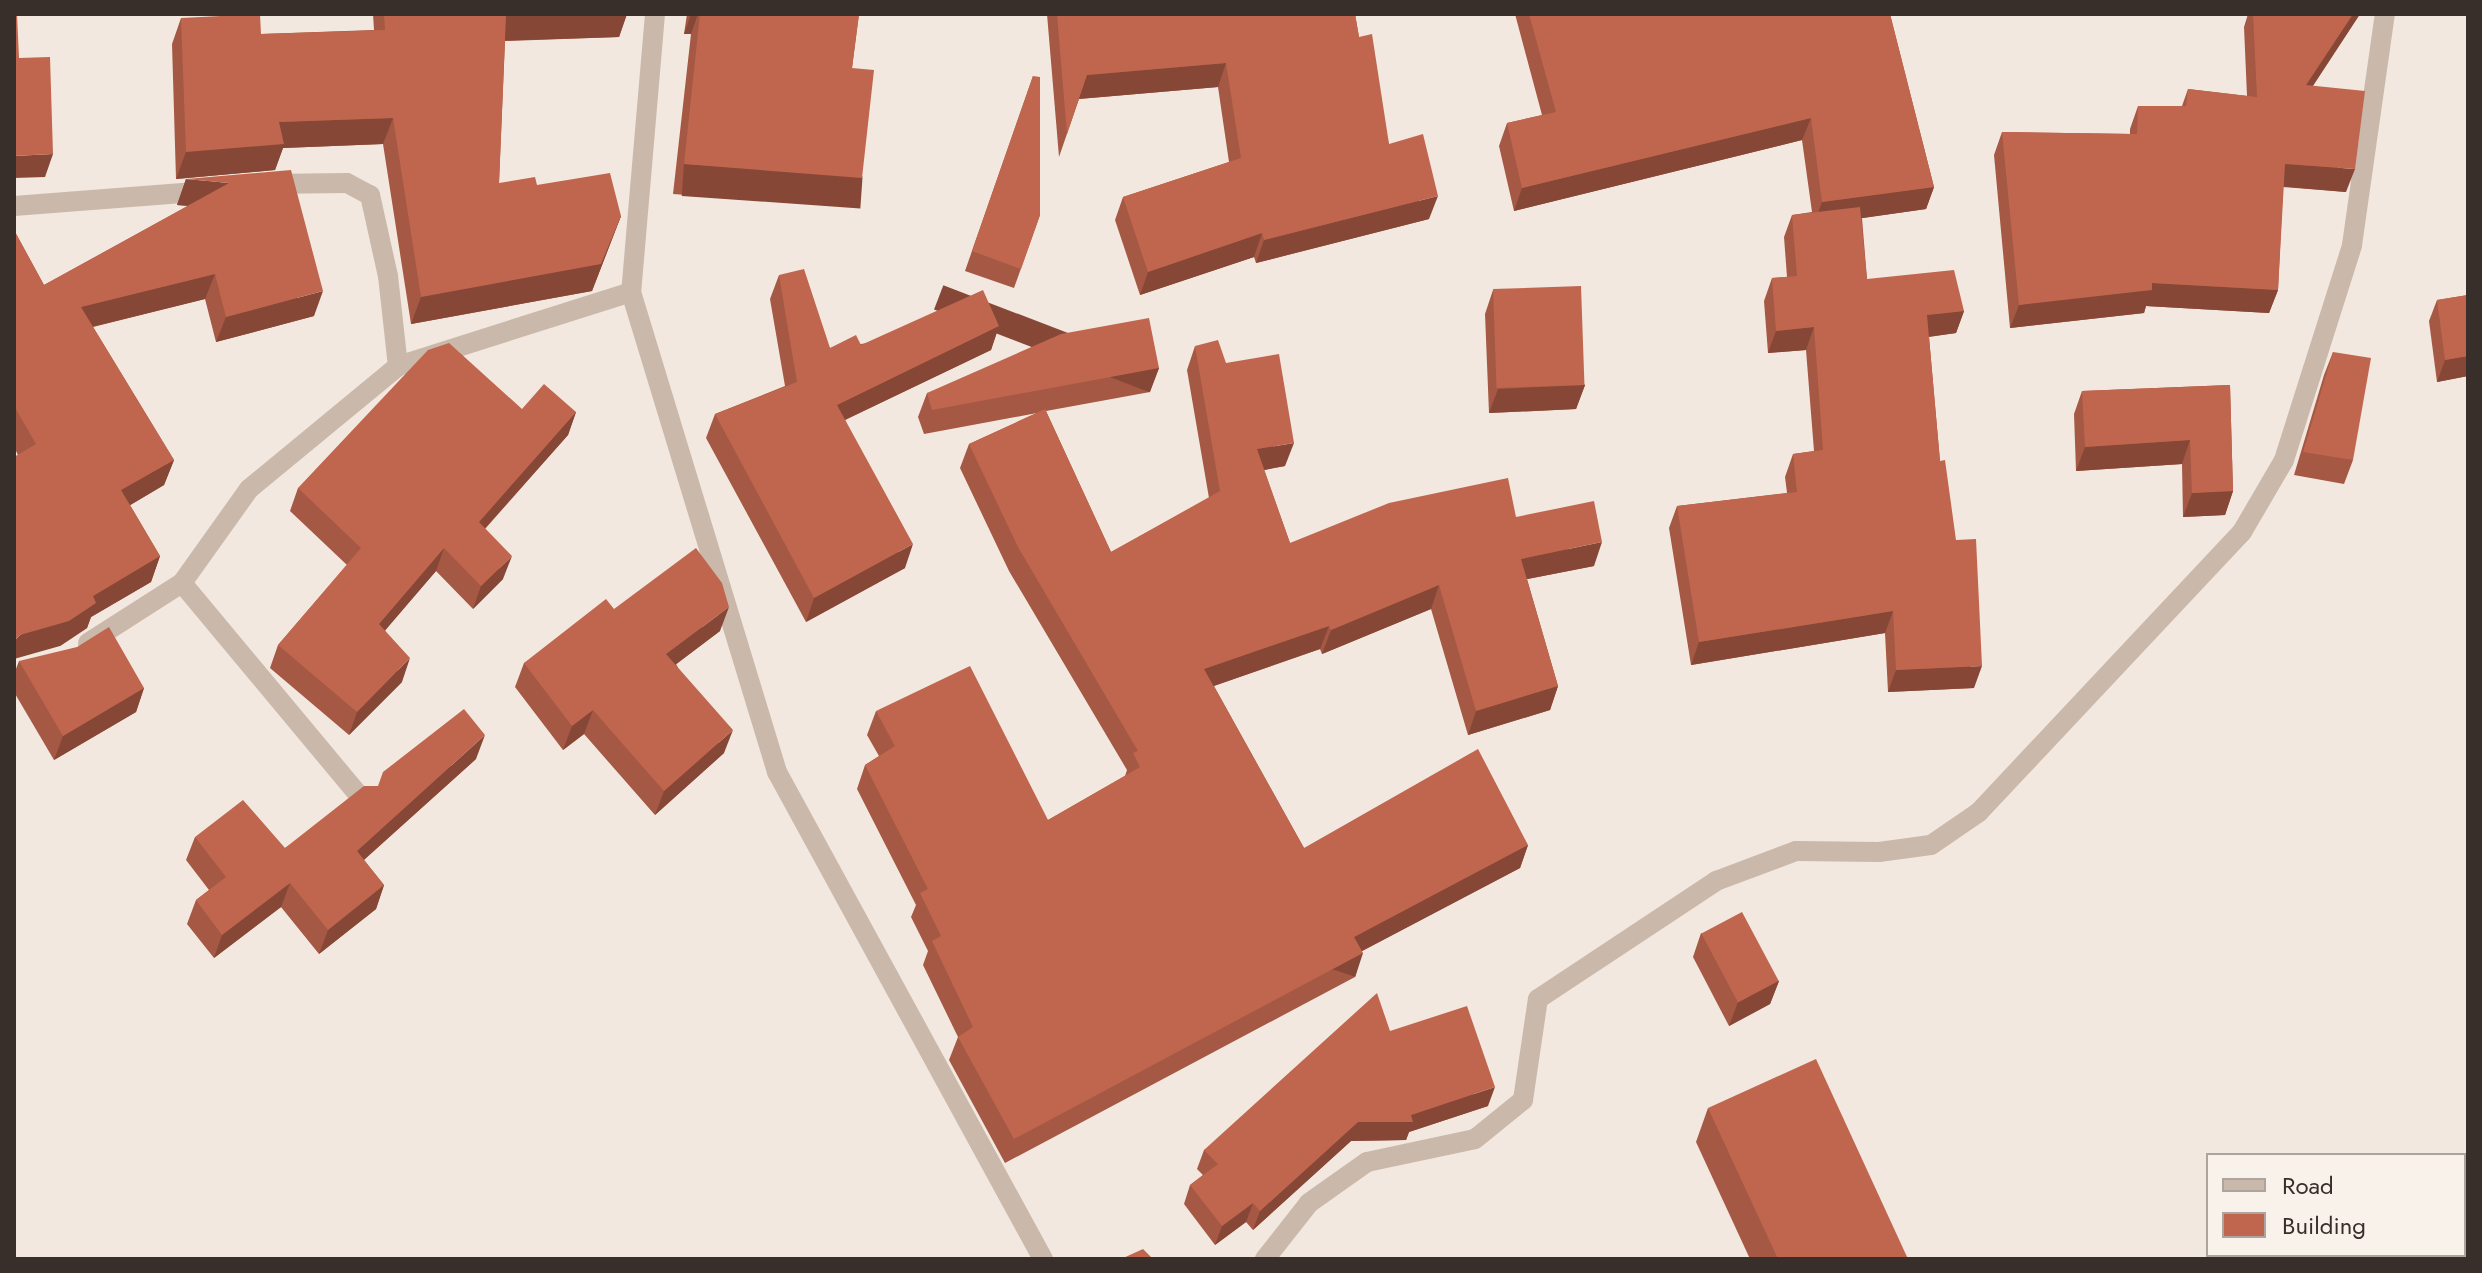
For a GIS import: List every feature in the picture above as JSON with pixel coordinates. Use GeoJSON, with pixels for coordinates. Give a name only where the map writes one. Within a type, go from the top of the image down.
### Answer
{"type":"FeatureCollection","features":[{"type":"Feature","properties":{"kind":"street"},"geometry":{"type":"LineString","coordinates":[[655,14],[631,292],[777,772],[1043,1259]]}},
{"type":"Feature","properties":{"kind":"street"},"geometry":{"type":"LineString","coordinates":[[1265,1259],[1309,1203],[1367,1162],[1475,1139],[1523,1100],[1538,999],[1716,881],[1796,851],[1879,852],[1931,845],[1979,812],[2242,532],[2284,460],[2352,245],[2385,14]]}},
{"type":"Feature","properties":{"kind":"street"},"geometry":{"type":"LineString","coordinates":[[14,206],[235,188],[347,183],[370,195],[388,276],[398,366]]}},
{"type":"Feature","properties":{"kind":"street"},"geometry":{"type":"LineString","coordinates":[[65,658],[182,583],[249,489],[398,366],[631,292]]}},
{"type":"Feature","properties":{"kind":"street"},"geometry":{"type":"LineString","coordinates":[[182,583],[362,799]]}},
{"type":"Feature","properties":{"kind":"building"},"geometry":{"type":"Polygon","coordinates":[[[14,14],[17,14],[19,58],[50,57],[53,154],[14,156],[14,14]]]}},
{"type":"Feature","properties":{"kind":"building"},"geometry":{"type":"Polygon","coordinates":[[[260,14],[261,34],[385,30],[384,14],[531,14],[506,15],[499,183],[535,177],[537,185],[610,173],[621,216],[601,264],[421,297],[393,118],[279,122],[284,144],[186,152],[181,18],[260,14]]]}},
{"type":"Feature","properties":{"kind":"building"},"geometry":{"type":"Polygon","coordinates":[[[700,14],[859,14],[852,68],[874,70],[862,178],[684,164],[700,14]]]}},
{"type":"Feature","properties":{"kind":"building"},"geometry":{"type":"Polygon","coordinates":[[[1057,14],[1355,14],[1359,37],[1372,34],[1389,144],[1423,134],[1438,196],[1264,240],[1262,233],[1148,272],[1123,197],[1241,158],[1226,63],[1087,75],[1067,134],[1057,14]]]}},
{"type":"Feature","properties":{"kind":"building"},"geometry":{"type":"Polygon","coordinates":[[[1529,14],[1890,14],[1934,187],[1822,202],[1811,118],[1522,188],[1507,123],[1556,112],[1529,14]]]}},
{"type":"Feature","properties":{"kind":"building"},"geometry":{"type":"Polygon","coordinates":[[[2253,14],[2353,14],[2306,85],[2365,91],[2355,169],[2285,164],[2278,290],[2152,283],[2152,290],[2019,305],[2002,132],[2137,134],[2138,106],[2186,106],[2188,89],[2257,97],[2253,14]]]}},
{"type":"Feature","properties":{"kind":"building"},"geometry":{"type":"Polygon","coordinates":[[[1033,76],[1040,77],[1040,215],[1021,269],[972,251],[1033,76]]]}},
{"type":"Feature","properties":{"kind":"building"},"geometry":{"type":"Polygon","coordinates":[[[291,170],[323,291],[226,317],[215,274],[81,307],[174,460],[121,490],[160,556],[93,596],[96,603],[69,621],[20,635],[14,641],[14,457],[36,444],[14,406],[14,230],[44,285],[229,183],[186,179],[291,170]]]}},
{"type":"Feature","properties":{"kind":"building"},"geometry":{"type":"Polygon","coordinates":[[[1860,207],[1867,279],[1954,270],[1964,311],[1927,315],[1940,461],[1945,460],[1956,540],[1976,539],[1982,666],[1896,670],[1893,611],[1699,642],[1677,506],[1797,492],[1793,454],[1823,450],[1814,327],[1776,331],[1772,278],[1797,276],[1792,215],[1860,207]]]}},
{"type":"Feature","properties":{"kind":"building"},"geometry":{"type":"Polygon","coordinates":[[[804,269],[830,348],[856,335],[861,345],[983,290],[999,326],[837,405],[913,544],[814,598],[715,414],[797,382],[779,275],[804,269]]]}},
{"type":"Feature","properties":{"kind":"building"},"geometry":{"type":"Polygon","coordinates":[[[1581,286],[1584,385],[1497,388],[1493,289],[1581,286]]]}},
{"type":"Feature","properties":{"kind":"building"},"geometry":{"type":"Polygon","coordinates":[[[2468,295],[2468,356],[2445,360],[2437,300],[2468,295]]]}},
{"type":"Feature","properties":{"kind":"building"},"geometry":{"type":"Polygon","coordinates":[[[1149,318],[1159,368],[932,410],[927,393],[1061,334],[1149,318]]]}},
{"type":"Feature","properties":{"kind":"building"},"geometry":{"type":"Polygon","coordinates":[[[1218,340],[1226,363],[1279,354],[1294,443],[1257,449],[1290,543],[1389,503],[1508,478],[1516,517],[1594,501],[1602,542],[1521,559],[1558,686],[1476,711],[1439,585],[1331,630],[1329,626],[1204,669],[1304,848],[1478,749],[1528,845],[1354,937],[1363,953],[1014,1139],[958,1037],[973,1027],[932,941],[941,936],[920,893],[928,889],[865,765],[895,746],[876,711],[970,666],[1048,820],[1140,767],[1133,753],[1138,751],[1018,547],[969,444],[1045,409],[1111,552],[1220,491],[1195,346],[1218,340]]]}},
{"type":"Feature","properties":{"kind":"building"},"geometry":{"type":"Polygon","coordinates":[[[449,343],[522,409],[544,384],[576,412],[479,522],[512,556],[481,586],[444,548],[379,624],[410,658],[357,712],[278,645],[361,548],[298,488],[428,350],[449,343]]]}},
{"type":"Feature","properties":{"kind":"building"},"geometry":{"type":"Polygon","coordinates":[[[2333,352],[2371,358],[2353,460],[2303,452],[2333,352]]]}},
{"type":"Feature","properties":{"kind":"building"},"geometry":{"type":"Polygon","coordinates":[[[2230,385],[2233,491],[2192,493],[2190,440],[2085,447],[2082,391],[2230,385]]]}},
{"type":"Feature","properties":{"kind":"building"},"geometry":{"type":"Polygon","coordinates":[[[696,548],[722,583],[729,607],[666,654],[733,730],[664,791],[593,710],[572,726],[524,663],[606,599],[614,609],[696,548]]]}},
{"type":"Feature","properties":{"kind":"building"},"geometry":{"type":"Polygon","coordinates":[[[109,627],[144,688],[63,736],[19,661],[77,647],[109,627]]]}},
{"type":"Feature","properties":{"kind":"building"},"geometry":{"type":"Polygon","coordinates":[[[464,709],[485,735],[357,851],[384,885],[328,930],[290,883],[222,935],[196,900],[226,877],[195,837],[243,800],[285,848],[364,786],[378,786],[383,772],[464,709]]]}},
{"type":"Feature","properties":{"kind":"building"},"geometry":{"type":"Polygon","coordinates":[[[1742,912],[1779,981],[1738,1002],[1701,934],[1742,912]]]}},
{"type":"Feature","properties":{"kind":"building"},"geometry":{"type":"Polygon","coordinates":[[[1377,993],[1390,1031],[1467,1006],[1495,1087],[1411,1115],[1413,1122],[1358,1122],[1260,1211],[1253,1203],[1222,1226],[1190,1185],[1218,1164],[1204,1150],[1377,993]]]}},
{"type":"Feature","properties":{"kind":"building"},"geometry":{"type":"Polygon","coordinates":[[[1816,1059],[1908,1259],[1778,1259],[1708,1108],[1816,1059]]]}},
{"type":"Feature","properties":{"kind":"building"},"geometry":{"type":"Polygon","coordinates":[[[1143,1249],[1153,1259],[1121,1259],[1143,1249]]]}}]}
